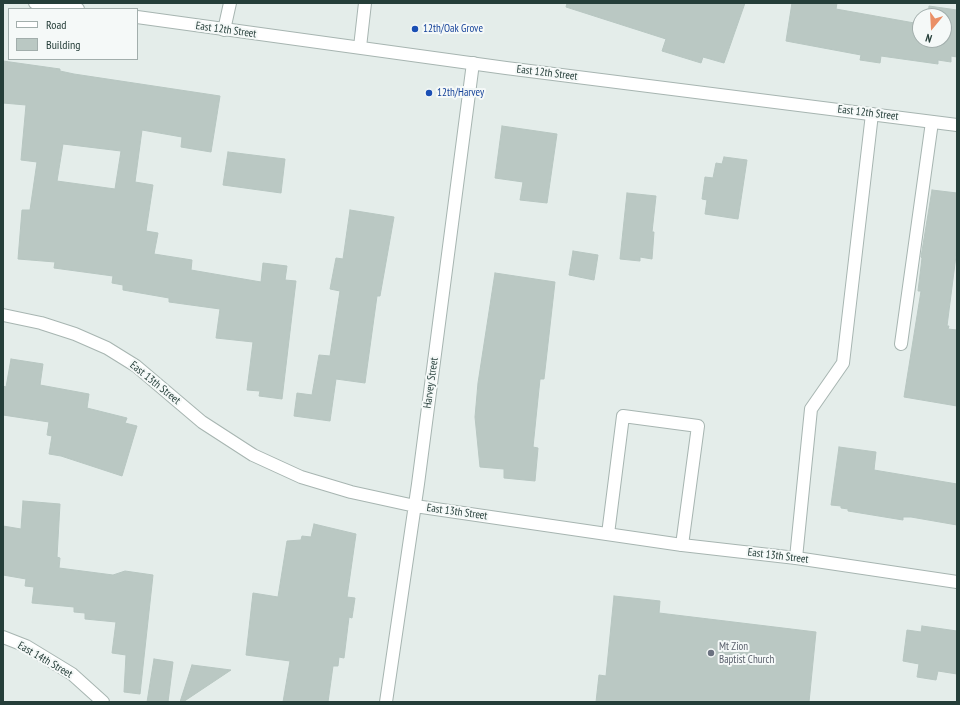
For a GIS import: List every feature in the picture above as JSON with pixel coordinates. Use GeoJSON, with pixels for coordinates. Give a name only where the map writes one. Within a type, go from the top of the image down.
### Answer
{"type":"FeatureCollection","features":[{"type":"Feature","properties":{"kind":"street"},"geometry":{"type":"LineString","coordinates":[[35,3],[71,8]]}},
{"type":"Feature","properties":{"kind":"street"},"geometry":{"type":"LineString","coordinates":[[224,30],[230,3]]}},
{"type":"Feature","properties":{"kind":"street"},"geometry":{"type":"LineString","coordinates":[[360,48],[365,3]]}},
{"type":"Feature","properties":{"kind":"street","name":"East 12th Street"},"geometry":{"type":"LineString","coordinates":[[138,17],[473,63],[957,125]]}},
{"type":"Feature","properties":{"kind":"street","name":"Harvey Street"},"geometry":{"type":"LineString","coordinates":[[386,702],[415,506],[473,63]]}},
{"type":"Feature","properties":{"kind":"street"},"geometry":{"type":"LineString","coordinates":[[796,558],[812,409],[843,363],[872,114]]}},
{"type":"Feature","properties":{"kind":"street"},"geometry":{"type":"LineString","coordinates":[[902,344],[932,122]]}},
{"type":"Feature","properties":{"kind":"street","name":"East 13th Street"},"geometry":{"type":"LineString","coordinates":[[3,315],[41,323],[75,334],[107,348],[136,366],[202,422],[253,455],[301,477],[351,492],[415,506],[608,534],[796,558],[957,582]]}},
{"type":"Feature","properties":{"kind":"street"},"geometry":{"type":"LineString","coordinates":[[608,534],[623,416],[698,426],[682,544]]}},
{"type":"Feature","properties":{"kind":"street","name":"East 14th Street"},"geometry":{"type":"LineString","coordinates":[[3,637],[26,646],[72,674],[103,702]]}},
{"type":"Feature","properties":{"kind":"building"},"geometry":{"type":"Polygon","coordinates":[[[567,3],[745,3],[724,63],[703,57],[701,63],[662,51],[666,39],[566,7],[567,3]]]}},
{"type":"Feature","properties":{"kind":"building"},"geometry":{"type":"Polygon","coordinates":[[[792,3],[837,3],[836,9],[912,23],[912,48],[952,48],[952,9],[957,10],[957,57],[951,56],[951,62],[938,60],[938,64],[881,56],[880,63],[860,60],[861,55],[786,41],[792,3]]]}},
{"type":"Feature","properties":{"kind":"building"},"geometry":{"type":"Polygon","coordinates":[[[929,6],[943,8],[929,8],[929,6]]]}},
{"type":"Feature","properties":{"kind":"building"},"geometry":{"type":"Polygon","coordinates":[[[3,61],[60,69],[60,71],[74,74],[220,96],[211,152],[181,147],[182,137],[142,130],[135,182],[153,185],[146,231],[158,233],[154,254],[192,260],[191,270],[261,282],[263,263],[287,266],[285,280],[296,281],[282,399],[259,396],[260,391],[247,390],[253,342],[216,338],[220,309],[169,302],[169,298],[123,290],[123,285],[112,283],[113,276],[54,268],[55,262],[18,259],[22,210],[30,210],[37,162],[21,160],[26,105],[3,103],[3,61]],[[63,144],[57,181],[115,189],[121,151],[63,144]]]}},
{"type":"Feature","properties":{"kind":"building"},"geometry":{"type":"Polygon","coordinates":[[[502,126],[557,134],[547,203],[520,200],[523,182],[495,178],[502,126]]]}},
{"type":"Feature","properties":{"kind":"building"},"geometry":{"type":"Polygon","coordinates":[[[228,152],[285,159],[281,193],[223,185],[228,152]]]}},
{"type":"Feature","properties":{"kind":"building"},"geometry":{"type":"Polygon","coordinates":[[[724,157],[747,160],[738,219],[705,214],[707,200],[702,199],[705,177],[713,178],[716,163],[722,164],[724,157]]]}},
{"type":"Feature","properties":{"kind":"building"},"geometry":{"type":"Polygon","coordinates":[[[932,190],[957,193],[957,248],[947,326],[949,326],[948,329],[957,330],[957,406],[904,397],[921,291],[918,291],[921,257],[932,190]]]}},
{"type":"Feature","properties":{"kind":"building"},"geometry":{"type":"Polygon","coordinates":[[[627,193],[656,196],[652,232],[654,232],[652,259],[640,257],[640,261],[620,259],[627,193]]]}},
{"type":"Feature","properties":{"kind":"building"},"geometry":{"type":"Polygon","coordinates":[[[350,210],[394,217],[380,296],[377,296],[365,383],[336,379],[330,421],[294,416],[297,393],[312,395],[319,355],[330,356],[340,291],[330,289],[336,258],[343,259],[350,210]]]}},
{"type":"Feature","properties":{"kind":"building"},"geometry":{"type":"Polygon","coordinates":[[[573,251],[598,255],[594,280],[569,275],[573,251]]]}},
{"type":"Feature","properties":{"kind":"building"},"geometry":{"type":"Polygon","coordinates":[[[495,273],[555,282],[544,379],[540,379],[533,447],[538,448],[535,481],[504,478],[504,469],[480,467],[475,417],[478,383],[495,273]]]}},
{"type":"Feature","properties":{"kind":"building"},"geometry":{"type":"Polygon","coordinates":[[[11,359],[43,364],[40,385],[89,394],[87,408],[127,418],[125,423],[137,426],[122,476],[61,456],[49,454],[52,436],[47,435],[49,422],[3,415],[3,386],[6,387],[11,359]]]}},
{"type":"Feature","properties":{"kind":"building"},"geometry":{"type":"Polygon","coordinates":[[[839,447],[876,452],[874,470],[957,484],[957,525],[911,517],[903,517],[903,520],[848,511],[848,509],[841,508],[841,506],[831,505],[839,447]]]}},
{"type":"Feature","properties":{"kind":"building"},"geometry":{"type":"Polygon","coordinates":[[[23,501],[60,504],[57,557],[60,558],[59,568],[113,575],[125,571],[153,575],[140,694],[124,692],[126,655],[112,653],[116,622],[85,619],[85,613],[74,612],[74,607],[32,603],[34,587],[25,586],[26,579],[3,575],[3,526],[21,529],[23,501]]]}},
{"type":"Feature","properties":{"kind":"building"},"geometry":{"type":"Polygon","coordinates":[[[314,524],[356,534],[347,597],[355,598],[352,618],[349,617],[344,658],[339,657],[338,666],[333,666],[328,702],[283,702],[290,661],[246,655],[253,593],[278,597],[287,541],[301,540],[302,536],[311,537],[314,524]]]}},
{"type":"Feature","properties":{"kind":"building","name":"Mt Zion Baptist Church"},"geometry":{"type":"Polygon","coordinates":[[[614,596],[660,601],[659,613],[816,632],[809,702],[596,702],[599,675],[606,676],[614,596]]]}},
{"type":"Feature","properties":{"kind":"building"},"geometry":{"type":"Polygon","coordinates":[[[922,626],[957,631],[957,674],[938,671],[936,680],[917,677],[919,664],[903,661],[907,630],[921,632],[922,626]]]}},
{"type":"Feature","properties":{"kind":"building"},"geometry":{"type":"Polygon","coordinates":[[[154,659],[173,662],[168,702],[147,702],[154,659]]]}},
{"type":"Feature","properties":{"kind":"building"},"geometry":{"type":"Polygon","coordinates":[[[192,665],[231,670],[183,702],[180,702],[192,665]]]}},
{"type":"Feature","properties":{"kind":"place","name":"12th/Oak Grove"},"geometry":{"type":"Point","coordinates":[415,29]}},
{"type":"Feature","properties":{"kind":"place","name":"12th/Harvey"},"geometry":{"type":"Point","coordinates":[429,93]}},
{"type":"Feature","properties":{"kind":"place","name":"Mt Zion Baptist Church"},"geometry":{"type":"Point","coordinates":[711,653]}}]}
